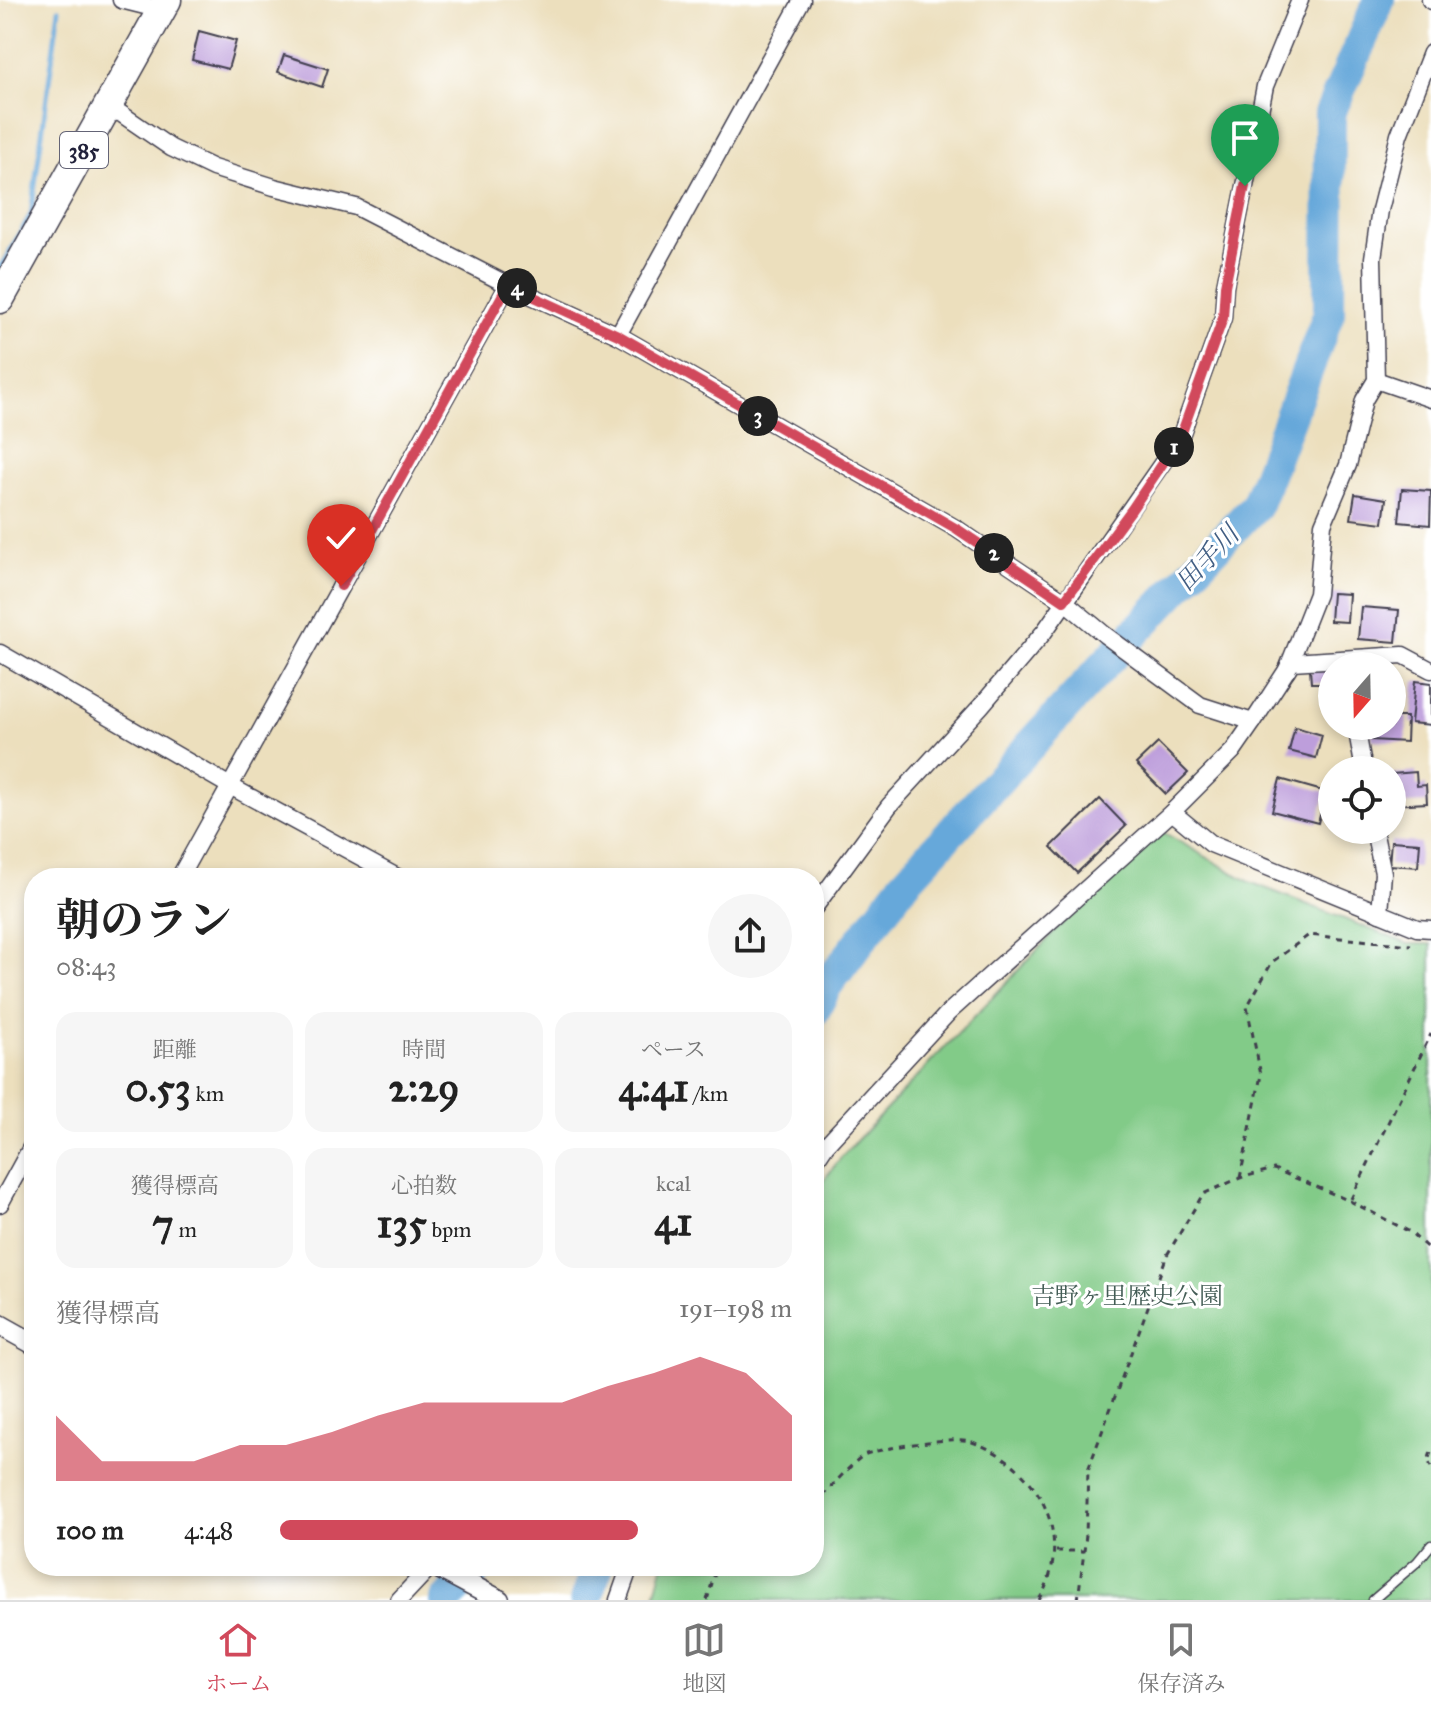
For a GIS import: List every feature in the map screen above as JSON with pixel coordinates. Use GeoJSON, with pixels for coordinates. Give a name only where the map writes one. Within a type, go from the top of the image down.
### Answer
{"type":"FeatureCollection","features":[{"type":"Feature","properties":{"kind":"highway","name":"385"},"geometry":{"type":"LineString","coordinates":[[0,299],[164,5]]}},
{"type":"Feature","properties":{"kind":"street"},"geometry":{"type":"LineString","coordinates":[[121,0],[164,5]]}},
{"type":"Feature","properties":{"kind":"street"},"geometry":{"type":"LineString","coordinates":[[618,335],[802,0]]}},
{"type":"Feature","properties":{"kind":"street"},"geometry":{"type":"LineString","coordinates":[[824,894],[889,806],[1044,632],[1180,438],[1223,318],[1225,286],[1265,86],[1300,0]]}},
{"type":"Feature","properties":{"kind":"street"},"geometry":{"type":"LineString","coordinates":[[1286,671],[1317,594],[1323,524],[1348,465],[1364,400],[1376,380],[1373,258],[1380,210],[1399,135],[1431,53]]}},
{"type":"Feature","properties":{"kind":"street"},"geometry":{"type":"LineString","coordinates":[[104,112],[120,113],[171,148],[213,168],[356,207],[508,285],[618,335],[957,529],[1064,601],[1200,705],[1253,722]]}},
{"type":"Feature","properties":{"kind":"street"},"geometry":{"type":"LineString","coordinates":[[185,868],[508,285]]}},
{"type":"Feature","properties":{"kind":"street"},"geometry":{"type":"LineString","coordinates":[[1376,380],[1431,399]]}},
{"type":"Feature","properties":{"kind":"street"},"geometry":{"type":"LineString","coordinates":[[0,653],[230,786],[381,868]]}},
{"type":"Feature","properties":{"kind":"street"},"geometry":{"type":"LineString","coordinates":[[1406,657],[1431,670]]}},
{"type":"Feature","properties":{"kind":"street"},"geometry":{"type":"LineString","coordinates":[[824,1148],[948,1013],[1172,812],[1233,751],[1292,662],[1318,662]]}},
{"type":"Feature","properties":{"kind":"street"},"geometry":{"type":"LineString","coordinates":[[1172,812],[1211,844],[1417,928],[1431,929]]}},
{"type":"Feature","properties":{"kind":"street"},"geometry":{"type":"LineString","coordinates":[[1377,844],[1383,873],[1380,913]]}},
{"type":"Feature","properties":{"kind":"street"},"geometry":{"type":"LineString","coordinates":[[0,1204],[24,1160]]}},
{"type":"Feature","properties":{"kind":"street"},"geometry":{"type":"LineString","coordinates":[[0,1325],[24,1338]]}},
{"type":"Feature","properties":{"kind":"street"},"geometry":{"type":"LineString","coordinates":[[399,1600],[423,1576]]}},
{"type":"Feature","properties":{"kind":"street"},"geometry":{"type":"LineString","coordinates":[[452,1576],[499,1600]]}},
{"type":"Feature","properties":{"kind":"street"},"geometry":{"type":"LineString","coordinates":[[618,1600],[626,1576]]}},
{"type":"Feature","properties":{"kind":"lane"},"geometry":{"type":"LineString","coordinates":[[1373,1600],[1417,1562],[1431,1545]]}},
{"type":"Feature","properties":{"kind":"path"},"geometry":{"type":"LineString","coordinates":[[1240,1178],[1261,1075],[1247,1007],[1272,962],[1309,935],[1417,945]]}},
{"type":"Feature","properties":{"kind":"path"},"geometry":{"type":"LineString","coordinates":[[1350,1201],[1431,1034]]}},
{"type":"Feature","properties":{"kind":"path"},"geometry":{"type":"LineString","coordinates":[[1078,1600],[1088,1470],[1167,1255],[1203,1194],[1240,1178],[1274,1169],[1350,1201],[1410,1232],[1431,1251]]}},
{"type":"Feature","properties":{"kind":"path"},"geometry":{"type":"LineString","coordinates":[[824,1495],[863,1455],[939,1441],[967,1440],[1018,1468],[1037,1490],[1050,1520],[1055,1551],[1054,1563],[1039,1600]]}},
{"type":"Feature","properties":{"kind":"path"},"geometry":{"type":"LineString","coordinates":[[1431,1452],[1428,1461],[1431,1467]]}},
{"type":"Feature","properties":{"kind":"path"},"geometry":{"type":"LineString","coordinates":[[1055,1551],[1084,1551]]}},
{"type":"Feature","properties":{"kind":"path"},"geometry":{"type":"LineString","coordinates":[[707,1600],[714,1576]]}},
{"type":"Feature","properties":{"kind":"green space","name":"吉野ヶ里歴史公園"},"geometry":{"type":"Polygon","coordinates":[[[1154,827],[1250,882],[1408,944],[1431,944],[1431,1600],[654,1600],[660,1576],[824,1576],[824,1180],[843,1155],[1154,827]]]}},
{"type":"Feature","properties":{"kind":"building"},"geometry":{"type":"Polygon","coordinates":[[[199,31],[236,41],[228,69],[192,60],[199,31]]]}},
{"type":"Feature","properties":{"kind":"building"},"geometry":{"type":"Polygon","coordinates":[[[284,55],[328,69],[322,87],[278,72],[284,55]]]}},
{"type":"Feature","properties":{"kind":"building"},"geometry":{"type":"Polygon","coordinates":[[[1402,489],[1431,491],[1430,525],[1399,522],[1402,489]]]}},
{"type":"Feature","properties":{"kind":"building"},"geometry":{"type":"Polygon","coordinates":[[[1355,494],[1386,499],[1383,523],[1351,519],[1355,494]]]}},
{"type":"Feature","properties":{"kind":"building"},"geometry":{"type":"Polygon","coordinates":[[[1332,593],[1349,594],[1347,622],[1330,621],[1332,593]]]}},
{"type":"Feature","properties":{"kind":"building"},"geometry":{"type":"Polygon","coordinates":[[[1361,607],[1399,610],[1396,642],[1358,639],[1361,607]]]}},
{"type":"Feature","properties":{"kind":"building"},"geometry":{"type":"Polygon","coordinates":[[[1318,668],[1318,683],[1311,683],[1310,669],[1318,668]]]}},
{"type":"Feature","properties":{"kind":"building"},"geometry":{"type":"Polygon","coordinates":[[[1415,681],[1431,683],[1431,725],[1411,723],[1415,681]]]}},
{"type":"Feature","properties":{"kind":"building"},"geometry":{"type":"Polygon","coordinates":[[[1407,717],[1406,742],[1372,740],[1406,740],[1407,717]]]}},
{"type":"Feature","properties":{"kind":"building"},"geometry":{"type":"Polygon","coordinates":[[[1295,727],[1318,734],[1318,740],[1321,740],[1316,758],[1289,751],[1295,727]]]}},
{"type":"Feature","properties":{"kind":"building"},"geometry":{"type":"Polygon","coordinates":[[[1158,743],[1188,773],[1166,794],[1136,764],[1158,743]]]}},
{"type":"Feature","properties":{"kind":"building"},"geometry":{"type":"Polygon","coordinates":[[[1416,772],[1417,786],[1426,785],[1427,803],[1406,804],[1406,773],[1416,772]]]}},
{"type":"Feature","properties":{"kind":"building"},"geometry":{"type":"Polygon","coordinates":[[[1280,779],[1318,790],[1318,823],[1272,811],[1280,779]]]}},
{"type":"Feature","properties":{"kind":"building"},"geometry":{"type":"Polygon","coordinates":[[[1100,799],[1126,826],[1077,873],[1051,847],[1100,799]]]}},
{"type":"Feature","properties":{"kind":"building"},"geometry":{"type":"Polygon","coordinates":[[[1420,843],[1418,867],[1389,865],[1391,844],[1420,843]]]}},
{"type":"Feature","properties":{"kind":"waterway","name":"田手川"},"geometry":{"type":"LineString","coordinates":[[824,991],[905,882],[1257,504],[1329,313],[1330,113],[1379,0]]}},
{"type":"Feature","properties":{"kind":"waterway"},"geometry":{"type":"LineString","coordinates":[[0,268],[31,214],[59,9]]}},
{"type":"Feature","properties":{"kind":"waterway","name":"田手川"},"geometry":{"type":"LineString","coordinates":[[446,1600],[470,1576]]}},
{"type":"Feature","properties":{"kind":"waterway"},"geometry":{"type":"LineString","coordinates":[[586,1600],[594,1576]]}},
{"type":"Feature","properties":{"kind":"route"},"geometry":{"type":"LineString","coordinates":[[341,586],[508,285],[618,335],[957,529],[1064,601],[1180,438],[1223,318],[1225,286],[1245,186]]}}]}
